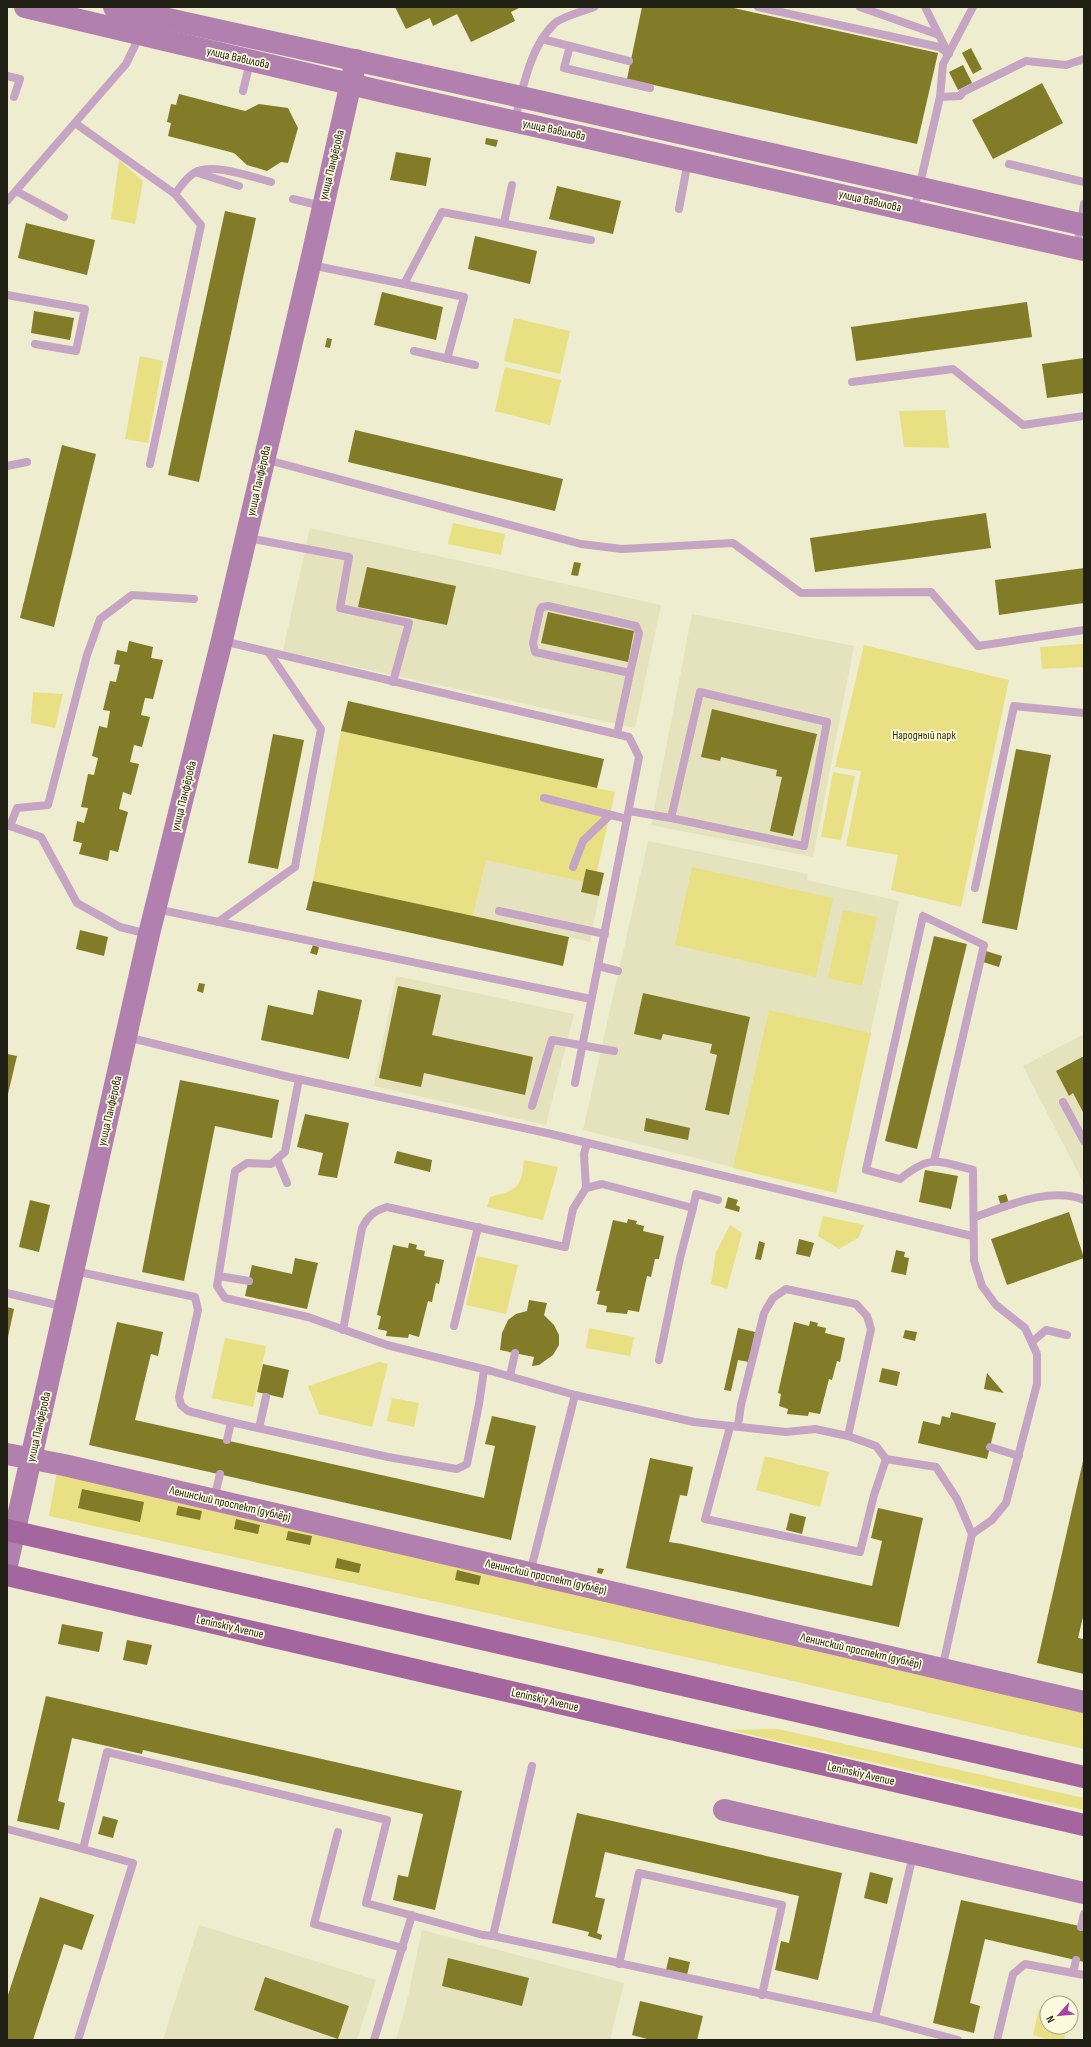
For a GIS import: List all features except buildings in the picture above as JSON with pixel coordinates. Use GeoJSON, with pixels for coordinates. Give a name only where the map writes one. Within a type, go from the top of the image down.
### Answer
{"type":"FeatureCollection","features":[{"type":"Feature","properties":{"kind":"main road"},"geometry":{"type":"LineString","coordinates":[[11,1531],[1084,1777]]}},
{"type":"Feature","properties":{"kind":"main road","name":"Leninskiy Avenue"},"geometry":{"type":"LineString","coordinates":[[7,1575],[1084,1825]]}},
{"type":"Feature","properties":{"kind":"street","name":"улица Вавилова"},"geometry":{"type":"LineString","coordinates":[[25,7],[515,122],[1081,249]]}},
{"type":"Feature","properties":{"kind":"street","name":"улица Вавилова"},"geometry":{"type":"LineString","coordinates":[[114,7],[918,187],[1083,218]]}},
{"type":"Feature","properties":{"kind":"street","name":"улица Панфёрова"},"geometry":{"type":"LineString","coordinates":[[7,1565],[11,1531],[32,1458],[149,934],[222,640],[310,265],[322,206],[356,60]]}},
{"type":"Feature","properties":{"kind":"street","name":"Ленинский проспект (дублёр)"},"geometry":{"type":"LineString","coordinates":[[7,1454],[32,1458],[1084,1702]]}},
{"type":"Feature","properties":{"kind":"street"},"geometry":{"type":"LineString","coordinates":[[724,1810],[1084,1893]]}},
{"type":"Feature","properties":{"kind":"lane"},"geometry":{"type":"LineString","coordinates":[[515,122],[525,78],[542,39],[554,23],[594,7]]}},
{"type":"Feature","properties":{"kind":"lane"},"geometry":{"type":"LineString","coordinates":[[758,7],[939,47],[949,54]]}},
{"type":"Feature","properties":{"kind":"lane"},"geometry":{"type":"LineString","coordinates":[[860,7],[939,35]]}},
{"type":"Feature","properties":{"kind":"lane"},"geometry":{"type":"LineString","coordinates":[[925,7],[949,54]]}},
{"type":"Feature","properties":{"kind":"lane"},"geometry":{"type":"LineString","coordinates":[[914,211],[918,187],[940,97],[943,64],[973,7]]}},
{"type":"Feature","properties":{"kind":"lane"},"geometry":{"type":"LineString","coordinates":[[7,201],[126,64],[140,34]]}},
{"type":"Feature","properties":{"kind":"lane"},"geometry":{"type":"LineString","coordinates":[[542,39],[629,60]]}},
{"type":"Feature","properties":{"kind":"lane"},"geometry":{"type":"LineString","coordinates":[[570,46],[564,68],[650,88]]}},
{"type":"Feature","properties":{"kind":"lane"},"geometry":{"type":"LineString","coordinates":[[940,97],[960,96],[963,92],[1026,61],[1066,65],[1084,59]]}},
{"type":"Feature","properties":{"kind":"lane"},"geometry":{"type":"LineString","coordinates":[[243,91],[250,61]]}},
{"type":"Feature","properties":{"kind":"lane"},"geometry":{"type":"LineString","coordinates":[[7,76],[20,79],[14,97]]}},
{"type":"Feature","properties":{"kind":"lane"},"geometry":{"type":"LineString","coordinates":[[75,122],[175,194],[201,225],[150,464]]}},
{"type":"Feature","properties":{"kind":"lane"},"geometry":{"type":"LineString","coordinates":[[679,209],[688,161]]}},
{"type":"Feature","properties":{"kind":"lane"},"geometry":{"type":"LineString","coordinates":[[1009,164],[1084,182]]}},
{"type":"Feature","properties":{"kind":"lane"},"geometry":{"type":"LineString","coordinates":[[175,194],[184,181],[195,172],[219,168],[271,182]]}},
{"type":"Feature","properties":{"kind":"lane"},"geometry":{"type":"LineString","coordinates":[[195,172],[239,186]]}},
{"type":"Feature","properties":{"kind":"lane"},"geometry":{"type":"LineString","coordinates":[[504,224],[512,185]]}},
{"type":"Feature","properties":{"kind":"lane"},"geometry":{"type":"LineString","coordinates":[[16,191],[64,217]]}},
{"type":"Feature","properties":{"kind":"lane"},"geometry":{"type":"LineString","coordinates":[[293,199],[322,206]]}},
{"type":"Feature","properties":{"kind":"lane"},"geometry":{"type":"LineString","coordinates":[[404,284],[442,212],[590,240]]}},
{"type":"Feature","properties":{"kind":"lane"},"geometry":{"type":"LineString","coordinates":[[1081,249],[1083,218]]}},
{"type":"Feature","properties":{"kind":"lane"},"geometry":{"type":"LineString","coordinates":[[310,265],[464,297],[447,359]]}},
{"type":"Feature","properties":{"kind":"lane"},"geometry":{"type":"LineString","coordinates":[[7,295],[85,309],[76,351],[35,344]]}},
{"type":"Feature","properties":{"kind":"lane"},"geometry":{"type":"LineString","coordinates":[[414,351],[475,366]]}},
{"type":"Feature","properties":{"kind":"lane"},"geometry":{"type":"LineString","coordinates":[[852,382],[953,369],[1023,425],[1084,416]]}},
{"type":"Feature","properties":{"kind":"lane"},"geometry":{"type":"LineString","coordinates":[[264,459],[581,544],[622,549],[733,543],[801,593],[931,592],[978,646],[1084,630]]}},
{"type":"Feature","properties":{"kind":"lane"},"geometry":{"type":"LineString","coordinates":[[7,466],[27,462]]}},
{"type":"Feature","properties":{"kind":"lane"},"geometry":{"type":"LineString","coordinates":[[246,537],[349,557],[340,608],[409,623],[393,682]]}},
{"type":"Feature","properties":{"kind":"lane"},"geometry":{"type":"LineString","coordinates":[[149,934],[120,927],[77,903],[41,837],[8,826],[17,808],[48,805],[87,655],[100,619],[132,594],[194,599]]}},
{"type":"Feature","properties":{"kind":"lane"},"geometry":{"type":"LineString","coordinates":[[617,734],[639,633],[636,626],[548,606],[540,610],[533,643],[535,652],[630,673]]}},
{"type":"Feature","properties":{"kind":"lane"},"geometry":{"type":"LineString","coordinates":[[222,640],[269,653],[629,737],[639,757],[605,934],[574,1083]]}},
{"type":"Feature","properties":{"kind":"lane"},"geometry":{"type":"LineString","coordinates":[[218,922],[295,867],[296,862],[321,729],[269,653]]}},
{"type":"Feature","properties":{"kind":"lane"},"geometry":{"type":"LineString","coordinates":[[544,798],[610,815],[672,818],[804,846],[827,722],[700,692],[672,818]]}},
{"type":"Feature","properties":{"kind":"lane"},"geometry":{"type":"LineString","coordinates":[[975,888],[1014,706],[1084,713]]}},
{"type":"Feature","properties":{"kind":"lane"},"geometry":{"type":"LineString","coordinates":[[572,867],[583,841],[610,815]]}},
{"type":"Feature","properties":{"kind":"lane"},"geometry":{"type":"LineString","coordinates":[[156,909],[591,999]]}},
{"type":"Feature","properties":{"kind":"lane"},"geometry":{"type":"LineString","coordinates":[[499,911],[605,934]]}},
{"type":"Feature","properties":{"kind":"lane"},"geometry":{"type":"LineString","coordinates":[[934,1160],[984,945],[923,916],[866,1170],[900,1179],[917,1165],[934,1160],[973,1170],[975,1217],[972,1236],[974,1261],[982,1286],[996,1305],[1025,1328],[1037,1354],[1037,1384],[1006,1503],[992,1520],[972,1534]]}},
{"type":"Feature","properties":{"kind":"lane"},"geometry":{"type":"LineString","coordinates":[[598,966],[618,971]]}},
{"type":"Feature","properties":{"kind":"lane"},"geometry":{"type":"LineString","coordinates":[[126,1037],[299,1079],[459,1113],[587,1143],[972,1236]]}},
{"type":"Feature","properties":{"kind":"lane"},"geometry":{"type":"LineString","coordinates":[[532,1106],[552,1040],[614,1051]]}},
{"type":"Feature","properties":{"kind":"lane"},"geometry":{"type":"LineString","coordinates":[[299,1079],[285,1152],[271,1164],[247,1163],[235,1171],[217,1286],[225,1298],[308,1317],[387,1346],[510,1376],[575,1395],[694,1422],[786,1432],[815,1429],[848,1436],[876,1446],[886,1459],[936,1467],[957,1499],[972,1534],[942,1670]]}},
{"type":"Feature","properties":{"kind":"lane"},"geometry":{"type":"LineString","coordinates":[[1063,1102],[1084,1141]]}},
{"type":"Feature","properties":{"kind":"lane"},"geometry":{"type":"LineString","coordinates":[[343,1330],[362,1228],[366,1220],[375,1211],[387,1207],[565,1248],[574,1209],[586,1188],[584,1154],[587,1143]]}},
{"type":"Feature","properties":{"kind":"lane"},"geometry":{"type":"LineString","coordinates":[[277,1159],[287,1183]]}},
{"type":"Feature","properties":{"kind":"lane"},"geometry":{"type":"LineString","coordinates":[[586,1188],[602,1184],[693,1208]]}},
{"type":"Feature","properties":{"kind":"lane"},"geometry":{"type":"LineString","coordinates":[[659,1360],[680,1258],[696,1194],[718,1200]]}},
{"type":"Feature","properties":{"kind":"lane"},"geometry":{"type":"LineString","coordinates":[[975,1217],[1019,1202],[1056,1194],[1072,1195],[1084,1200]]}},
{"type":"Feature","properties":{"kind":"lane"},"geometry":{"type":"LineString","coordinates":[[454,1326],[478,1227]]}},
{"type":"Feature","properties":{"kind":"lane"},"geometry":{"type":"LineString","coordinates":[[74,1270],[195,1297],[198,1310],[179,1396],[181,1405],[188,1411],[231,1422],[388,1457],[457,1469],[467,1464],[484,1370]]}},
{"type":"Feature","properties":{"kind":"lane"},"geometry":{"type":"LineString","coordinates":[[219,1276],[249,1281]]}},
{"type":"Feature","properties":{"kind":"lane"},"geometry":{"type":"LineString","coordinates":[[848,1436],[871,1329],[867,1316],[856,1304],[786,1290],[773,1298],[764,1313],[741,1405],[705,1519],[860,1552],[874,1496],[886,1459]]}},
{"type":"Feature","properties":{"kind":"lane"},"geometry":{"type":"LineString","coordinates":[[7,1293],[66,1307]]}},
{"type":"Feature","properties":{"kind":"lane"},"geometry":{"type":"LineString","coordinates":[[1032,1342],[1046,1330],[1067,1335]]}},
{"type":"Feature","properties":{"kind":"lane"},"geometry":{"type":"LineString","coordinates":[[510,1376],[515,1353]]}},
{"type":"Feature","properties":{"kind":"lane"},"geometry":{"type":"LineString","coordinates":[[530,1573],[575,1395]]}},
{"type":"Feature","properties":{"kind":"lane"},"geometry":{"type":"LineString","coordinates":[[259,1428],[266,1397]]}},
{"type":"Feature","properties":{"kind":"lane"},"geometry":{"type":"LineString","coordinates":[[227,1440],[231,1422]]}},
{"type":"Feature","properties":{"kind":"lane"},"geometry":{"type":"LineString","coordinates":[[990,1447],[1019,1456]]}},
{"type":"Feature","properties":{"kind":"lane"},"geometry":{"type":"LineString","coordinates":[[213,1501],[220,1474]]}},
{"type":"Feature","properties":{"kind":"lane"},"geometry":{"type":"LineString","coordinates":[[83,1849],[107,1752],[387,1820],[366,1903],[412,1914],[483,1935],[875,2018],[944,2038],[958,2040]]}},
{"type":"Feature","properties":{"kind":"lane"},"geometry":{"type":"LineString","coordinates":[[493,1936],[532,1766]]}},
{"type":"Feature","properties":{"kind":"lane"},"geometry":{"type":"LineString","coordinates":[[7,1829],[133,1863],[78,2040]]}},
{"type":"Feature","properties":{"kind":"lane"},"geometry":{"type":"LineString","coordinates":[[338,1832],[314,1924],[402,1948]]}},
{"type":"Feature","properties":{"kind":"lane"},"geometry":{"type":"LineString","coordinates":[[875,2018],[913,1854]]}},
{"type":"Feature","properties":{"kind":"lane"},"geometry":{"type":"LineString","coordinates":[[619,1964],[639,1873],[782,1905],[762,1995]]}},
{"type":"Feature","properties":{"kind":"lane"},"geometry":{"type":"LineString","coordinates":[[374,2040],[412,1914]]}},
{"type":"Feature","properties":{"kind":"lane"},"geometry":{"type":"LineString","coordinates":[[1081,1927],[1084,1914]]}},
{"type":"Feature","properties":{"kind":"lane"},"geometry":{"type":"LineString","coordinates":[[1073,1973],[1076,1960]]}},
{"type":"Feature","properties":{"kind":"lane"},"geometry":{"type":"LineString","coordinates":[[997,2040],[1013,1974],[1025,1964],[1084,1976]]}},
{"type":"Feature","properties":{"kind":"shaded area"},"geometry":{"type":"Polygon","coordinates":[[[310,528],[661,605],[635,728],[283,651],[310,528]]]}},
{"type":"Feature","properties":{"kind":"shaded area"},"geometry":{"type":"Polygon","coordinates":[[[692,614],[854,646],[813,857],[651,825],[692,614]]]}},
{"type":"Feature","properties":{"kind":"shaded area"},"geometry":{"type":"Polygon","coordinates":[[[648,841],[808,874],[807,880],[899,901],[836,1193],[583,1130],[648,841]]]}},
{"type":"Feature","properties":{"kind":"shaded area"},"geometry":{"type":"Polygon","coordinates":[[[486,860],[583,882],[581,892],[599,896],[590,942],[473,916],[486,860]]]}},
{"type":"Feature","properties":{"kind":"shaded area"},"geometry":{"type":"Polygon","coordinates":[[[396,976],[574,1014],[546,1125],[374,1086],[396,976]]]}},
{"type":"Feature","properties":{"kind":"shaded area"},"geometry":{"type":"Polygon","coordinates":[[[1084,1034],[1084,1184],[1023,1066],[1084,1034]]]}},
{"type":"Feature","properties":{"kind":"shaded area"},"geometry":{"type":"Polygon","coordinates":[[[199,1925],[376,1980],[357,2040],[163,2040],[199,1925]]]}},
{"type":"Feature","properties":{"kind":"shaded area"},"geometry":{"type":"Polygon","coordinates":[[[422,1930],[624,1983],[610,2040],[396,2040],[407,2001],[422,1930]]]}},
{"type":"Feature","properties":{"kind":"green space"},"geometry":{"type":"Polygon","coordinates":[[[119,160],[143,181],[135,224],[111,219],[119,160]]]}},
{"type":"Feature","properties":{"kind":"green space"},"geometry":{"type":"Polygon","coordinates":[[[514,318],[570,331],[560,374],[504,361],[514,318]]]}},
{"type":"Feature","properties":{"kind":"green space"},"geometry":{"type":"Polygon","coordinates":[[[140,356],[163,361],[148,443],[125,439],[140,356]]]}},
{"type":"Feature","properties":{"kind":"green space"},"geometry":{"type":"Polygon","coordinates":[[[505,367],[561,380],[550,425],[495,411],[505,367]]]}},
{"type":"Feature","properties":{"kind":"green space"},"geometry":{"type":"Polygon","coordinates":[[[945,410],[949,448],[904,447],[899,411],[945,410]]]}},
{"type":"Feature","properties":{"kind":"green space"},"geometry":{"type":"Polygon","coordinates":[[[453,523],[505,534],[501,555],[448,544],[453,523]]]}},
{"type":"Feature","properties":{"kind":"green space"},"geometry":{"type":"Polygon","coordinates":[[[1084,644],[1084,667],[1042,669],[1040,647],[1084,644]]]}},
{"type":"Feature","properties":{"kind":"green space","name":"Народный парк"},"geometry":{"type":"Polygon","coordinates":[[[864,645],[1009,680],[961,907],[891,890],[898,855],[846,846],[861,771],[835,767],[864,645]]]}},
{"type":"Feature","properties":{"kind":"green space"},"geometry":{"type":"Polygon","coordinates":[[[33,692],[63,694],[55,728],[31,723],[33,692]]]}},
{"type":"Feature","properties":{"kind":"green space"},"geometry":{"type":"Polygon","coordinates":[[[341,731],[615,792],[597,871],[586,869],[583,882],[486,860],[473,916],[313,881],[341,731]]]}},
{"type":"Feature","properties":{"kind":"green space"},"geometry":{"type":"Polygon","coordinates":[[[833,772],[855,776],[841,840],[821,837],[833,772]]]}},
{"type":"Feature","properties":{"kind":"green space"},"geometry":{"type":"Polygon","coordinates":[[[692,867],[833,898],[816,977],[675,945],[692,867]]]}},
{"type":"Feature","properties":{"kind":"green space"},"geometry":{"type":"Polygon","coordinates":[[[843,910],[877,917],[862,986],[828,978],[843,910]]]}},
{"type":"Feature","properties":{"kind":"green space"},"geometry":{"type":"Polygon","coordinates":[[[769,1010],[871,1033],[836,1193],[733,1168],[769,1010]]]}},
{"type":"Feature","properties":{"kind":"green space"},"geometry":{"type":"Polygon","coordinates":[[[524,1160],[558,1167],[543,1220],[487,1207],[490,1197],[512,1190],[516,1187],[521,1177],[524,1160]]]}},
{"type":"Feature","properties":{"kind":"green space"},"geometry":{"type":"Polygon","coordinates":[[[823,1216],[864,1225],[858,1238],[839,1249],[818,1236],[823,1216]]]}},
{"type":"Feature","properties":{"kind":"green space"},"geometry":{"type":"Polygon","coordinates":[[[730,1225],[742,1233],[727,1289],[711,1284],[716,1252],[730,1225]]]}},
{"type":"Feature","properties":{"kind":"green space"},"geometry":{"type":"Polygon","coordinates":[[[477,1256],[518,1265],[506,1314],[466,1305],[477,1256]]]}},
{"type":"Feature","properties":{"kind":"green space"},"geometry":{"type":"Polygon","coordinates":[[[589,1328],[634,1337],[630,1356],[586,1348],[589,1328]]]}},
{"type":"Feature","properties":{"kind":"green space"},"geometry":{"type":"Polygon","coordinates":[[[225,1338],[266,1346],[253,1407],[212,1398],[225,1338]]]}},
{"type":"Feature","properties":{"kind":"green space"},"geometry":{"type":"Polygon","coordinates":[[[379,1362],[388,1364],[372,1427],[319,1414],[308,1386],[379,1362]]]}},
{"type":"Feature","properties":{"kind":"green space"},"geometry":{"type":"Polygon","coordinates":[[[392,1398],[419,1403],[414,1427],[387,1421],[392,1398]]]}},
{"type":"Feature","properties":{"kind":"green space"},"geometry":{"type":"Polygon","coordinates":[[[765,1456],[829,1472],[820,1507],[756,1490],[765,1456]]]}},
{"type":"Feature","properties":{"kind":"green space"},"geometry":{"type":"Polygon","coordinates":[[[57,1471],[1084,1707],[1084,1749],[767,1675],[49,1516],[57,1471]]]}},
{"type":"Feature","properties":{"kind":"green space"},"geometry":{"type":"Polygon","coordinates":[[[778,1729],[1084,1798],[1084,1810],[730,1730],[778,1729]]]}},
{"type":"Feature","properties":{"kind":"green space"},"geometry":{"type":"Polygon","coordinates":[[[1039,2009],[1039,2035],[1065,2035],[1064,2040],[1051,2040],[1033,2035],[1039,2009]]]}}]}
